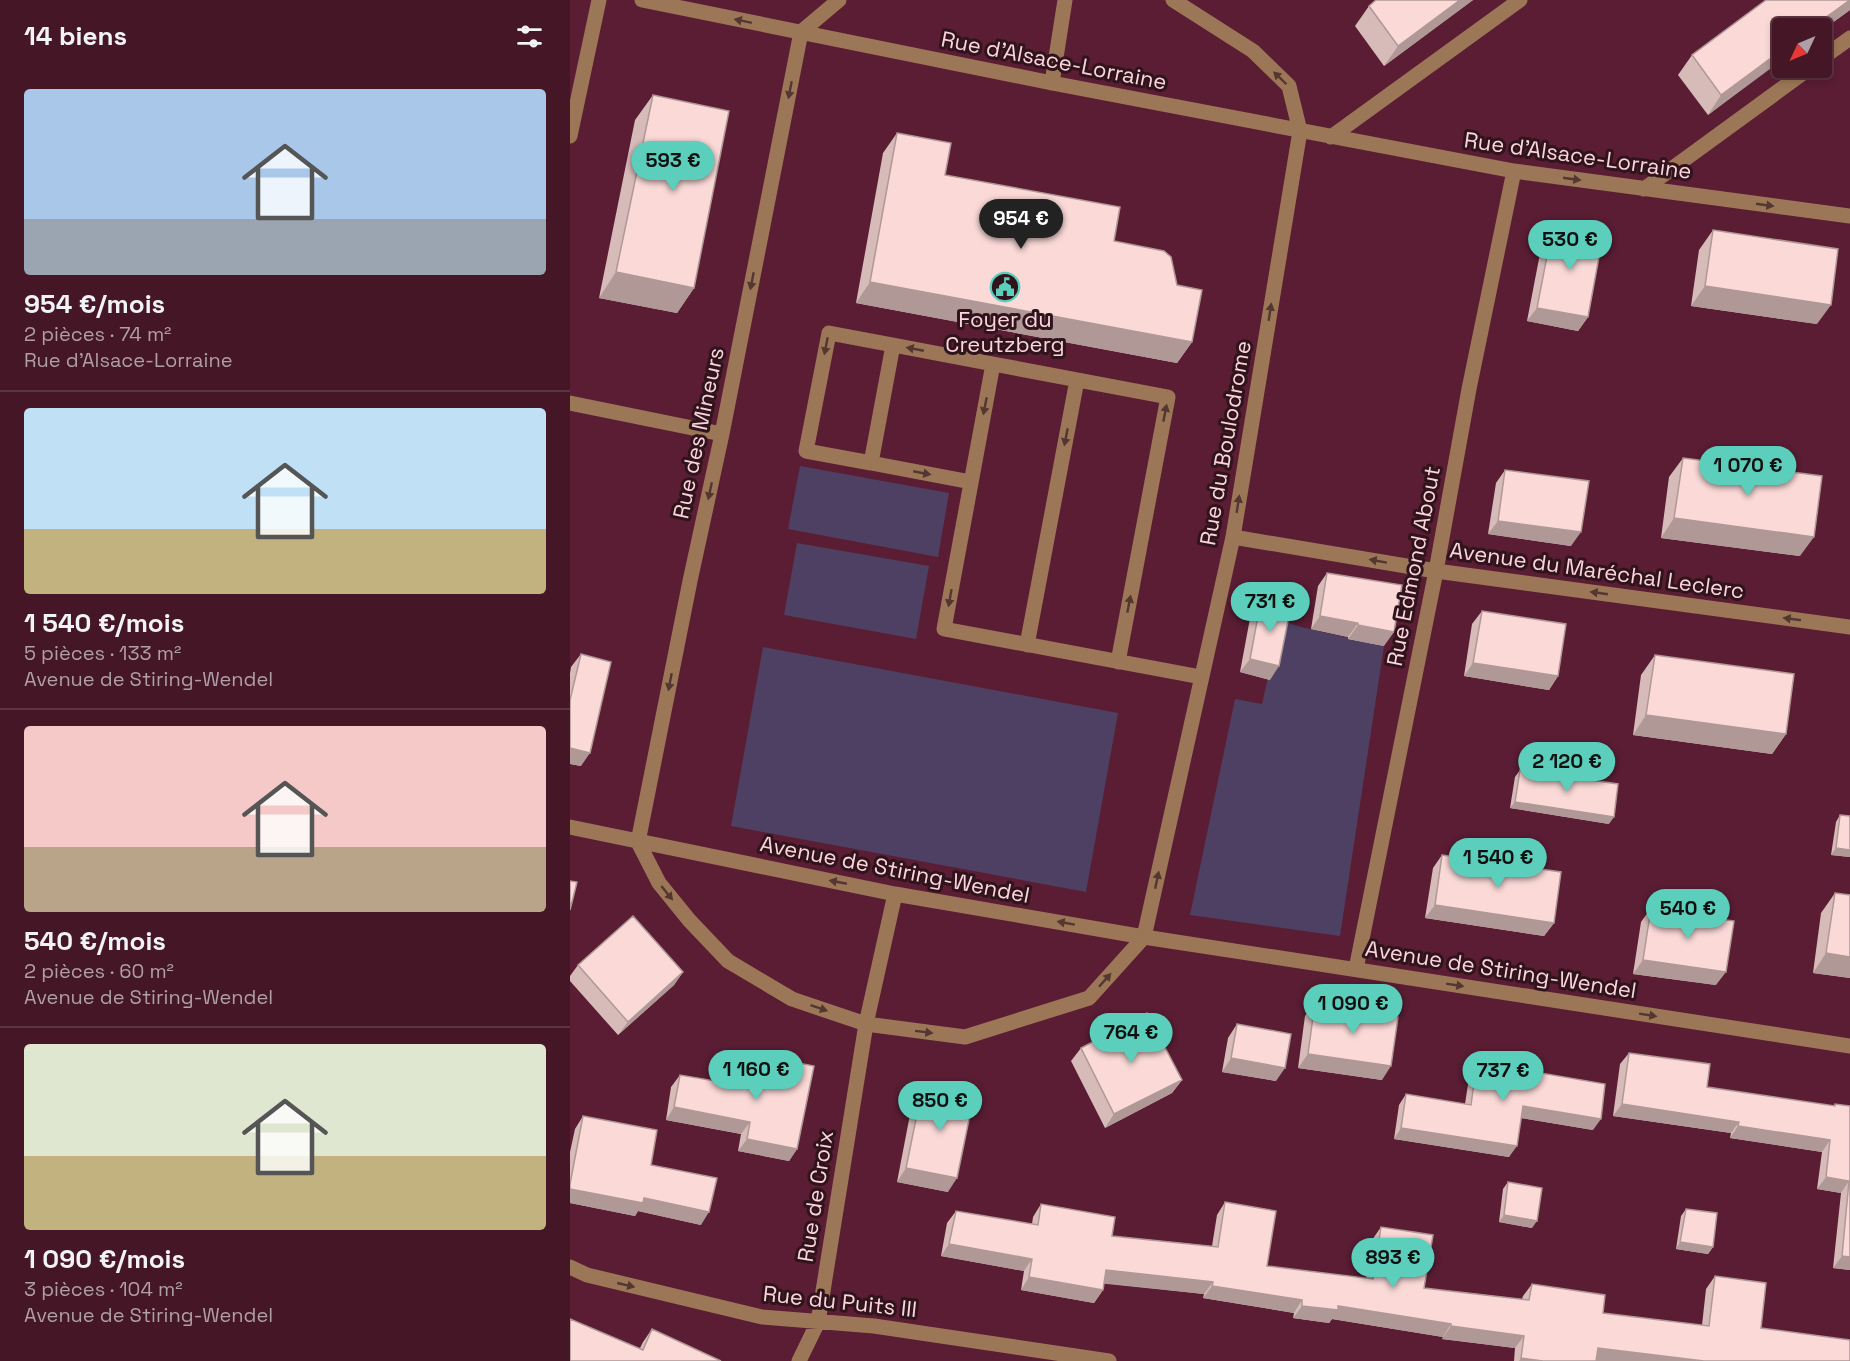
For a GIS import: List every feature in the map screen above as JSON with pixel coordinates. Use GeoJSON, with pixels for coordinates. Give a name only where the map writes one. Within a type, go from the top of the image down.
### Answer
{"type":"FeatureCollection","features":[{"type":"Feature","properties":{"kind":"street"},"geometry":{"type":"LineString","coordinates":[[570,136],[599,0]]}},
{"type":"Feature","properties":{"kind":"street","name":"Rue d'Alsace-Lorraine"},"geometry":{"type":"LineString","coordinates":[[642,0],[1052,83],[1514,171],[1850,216]]}},
{"type":"Feature","properties":{"kind":"street"},"geometry":{"type":"LineString","coordinates":[[801,32],[838,0]]}},
{"type":"Feature","properties":{"kind":"street"},"geometry":{"type":"LineString","coordinates":[[1052,83],[1065,0]]}},
{"type":"Feature","properties":{"kind":"street"},"geometry":{"type":"LineString","coordinates":[[1173,0],[1253,51],[1289,86],[1300,131]]}},
{"type":"Feature","properties":{"kind":"street"},"geometry":{"type":"LineString","coordinates":[[1331,137],[1520,0]]}},
{"type":"Feature","properties":{"kind":"street","name":"Rue des Mineurs"},"geometry":{"type":"LineString","coordinates":[[638,842],[722,434],[801,32]]}},
{"type":"Feature","properties":{"kind":"street"},"geometry":{"type":"LineString","coordinates":[[1832,51],[1850,38]]}},
{"type":"Feature","properties":{"kind":"street"},"geometry":{"type":"LineString","coordinates":[[1644,189],[1796,78]]}},
{"type":"Feature","properties":{"kind":"street","name":"Rue du Boulodrome"},"geometry":{"type":"LineString","coordinates":[[1144,937],[1233,537],[1300,131]]}},
{"type":"Feature","properties":{"kind":"street","name":"Rue Edmond About"},"geometry":{"type":"LineString","coordinates":[[1356,969],[1436,571],[1469,388],[1514,171]]}},
{"type":"Feature","properties":{"kind":"street"},"geometry":{"type":"LineString","coordinates":[[971,482],[807,451],[829,333],[1168,397],[1118,662]]}},
{"type":"Feature","properties":{"kind":"street"},"geometry":{"type":"LineString","coordinates":[[871,463],[893,345]]}},
{"type":"Feature","properties":{"kind":"street"},"geometry":{"type":"LineString","coordinates":[[993,364],[944,628],[1201,678]]}},
{"type":"Feature","properties":{"kind":"street"},"geometry":{"type":"LineString","coordinates":[[1027,645],[1077,380]]}},
{"type":"Feature","properties":{"kind":"street"},"geometry":{"type":"LineString","coordinates":[[570,403],[722,434]]}},
{"type":"Feature","properties":{"kind":"street","name":"Avenue du Maréchal Leclerc"},"geometry":{"type":"LineString","coordinates":[[1233,537],[1436,571],[1850,627]]}},
{"type":"Feature","properties":{"kind":"street","name":"Avenue de Stiring-Wendel"},"geometry":{"type":"LineString","coordinates":[[570,827],[895,894],[1144,937],[1850,1047]]}},
{"type":"Feature","properties":{"kind":"street"},"geometry":{"type":"LineString","coordinates":[[638,842],[659,883],[689,920],[728,961],[792,999],[866,1024],[965,1037],[1078,1002],[1089,998],[1144,937]]}},
{"type":"Feature","properties":{"kind":"street","name":"Rue de Croix"},"geometry":{"type":"LineString","coordinates":[[799,1361],[818,1322],[866,1024],[895,894]]}},
{"type":"Feature","properties":{"kind":"street","name":"Rue du Puits III"},"geometry":{"type":"LineString","coordinates":[[570,1267],[587,1275],[762,1317],[874,1326],[1109,1361]]}},
{"type":"Feature","properties":{"kind":"shaded area"},"geometry":{"type":"Polygon","coordinates":[[[800,466],[949,493],[938,557],[788,529],[800,466]]]}},
{"type":"Feature","properties":{"kind":"shaded area"},"geometry":{"type":"Polygon","coordinates":[[[797,543],[929,566],[916,639],[784,615],[797,543]]]}},
{"type":"Feature","properties":{"kind":"shaded area"},"geometry":{"type":"Polygon","coordinates":[[[1281,620],[1301,627],[1384,646],[1340,936],[1190,915],[1235,699],[1262,704],[1281,620]]]}},
{"type":"Feature","properties":{"kind":"shaded area"},"geometry":{"type":"Polygon","coordinates":[[[763,647],[1118,713],[1086,892],[731,826],[763,647]]]}},
{"type":"Feature","properties":{"kind":"building"},"geometry":{"type":"Polygon","coordinates":[[[1376,0],[1460,0],[1398,46],[1369,6],[1376,0]]]}},
{"type":"Feature","properties":{"kind":"building"},"geometry":{"type":"Polygon","coordinates":[[[1766,0],[1850,0],[1825,18],[1772,18],[1772,57],[1721,95],[1692,55],[1766,0]]]}},
{"type":"Feature","properties":{"kind":"building"},"geometry":{"type":"Polygon","coordinates":[[[653,95],[729,111],[694,288],[616,272],[653,95]]]}},
{"type":"Feature","properties":{"kind":"building"},"geometry":{"type":"Polygon","coordinates":[[[897,133],[951,143],[945,175],[1120,207],[1114,241],[1164,251],[1171,257],[1177,285],[1202,290],[1192,342],[870,282],[897,133]]]}},
{"type":"Feature","properties":{"kind":"building"},"geometry":{"type":"Polygon","coordinates":[[[1553,225],[1603,235],[1588,317],[1537,308],[1553,225]]]}},
{"type":"Feature","properties":{"kind":"building"},"geometry":{"type":"Polygon","coordinates":[[[1713,230],[1838,249],[1831,305],[1705,286],[1713,230]]]}},
{"type":"Feature","properties":{"kind":"building"},"geometry":{"type":"Polygon","coordinates":[[[1683,458],[1822,476],[1814,537],[1674,518],[1683,458]]]}},
{"type":"Feature","properties":{"kind":"building"},"geometry":{"type":"Polygon","coordinates":[[[1505,470],[1589,481],[1581,532],[1498,521],[1505,470]]]}},
{"type":"Feature","properties":{"kind":"building"},"geometry":{"type":"Polygon","coordinates":[[[1327,573],[1402,585],[1394,632],[1320,616],[1327,573]]]}},
{"type":"Feature","properties":{"kind":"building"},"geometry":{"type":"Polygon","coordinates":[[[1261,600],[1291,606],[1279,666],[1250,659],[1261,600]]]}},
{"type":"Feature","properties":{"kind":"building"},"geometry":{"type":"Polygon","coordinates":[[[1482,611],[1566,624],[1558,676],[1473,663],[1482,611]]]}},
{"type":"Feature","properties":{"kind":"building"},"geometry":{"type":"Polygon","coordinates":[[[581,654],[611,662],[590,753],[570,748],[570,700],[581,654]]]}},
{"type":"Feature","properties":{"kind":"building"},"geometry":{"type":"Polygon","coordinates":[[[1655,655],[1794,674],[1786,734],[1646,715],[1655,655]]]}},
{"type":"Feature","properties":{"kind":"building"},"geometry":{"type":"Polygon","coordinates":[[[1520,770],[1618,784],[1614,817],[1515,802],[1520,770]]]}},
{"type":"Feature","properties":{"kind":"building"},"geometry":{"type":"Polygon","coordinates":[[[1840,815],[1850,816],[1850,850],[1836,848],[1840,815]]]}},
{"type":"Feature","properties":{"kind":"building"},"geometry":{"type":"Polygon","coordinates":[[[1442,855],[1561,872],[1554,923],[1435,905],[1442,855]]]}},
{"type":"Feature","properties":{"kind":"building"},"geometry":{"type":"Polygon","coordinates":[[[570,881],[577,882],[570,910],[570,881]]]}},
{"type":"Feature","properties":{"kind":"building"},"geometry":{"type":"Polygon","coordinates":[[[1835,893],[1850,895],[1850,957],[1826,953],[1835,893]]]}},
{"type":"Feature","properties":{"kind":"building"},"geometry":{"type":"Polygon","coordinates":[[[1651,908],[1734,921],[1726,972],[1643,960],[1651,908]]]}},
{"type":"Feature","properties":{"kind":"building"},"geometry":{"type":"Polygon","coordinates":[[[633,916],[683,972],[628,1022],[578,965],[633,916]]]}},
{"type":"Feature","properties":{"kind":"building"},"geometry":{"type":"Polygon","coordinates":[[[1315,1002],[1398,1017],[1391,1066],[1308,1054],[1315,1002]]]}},
{"type":"Feature","properties":{"kind":"building"},"geometry":{"type":"Polygon","coordinates":[[[1147,1013],[1182,1080],[1114,1114],[1081,1048],[1147,1013]]]}},
{"type":"Feature","properties":{"kind":"building"},"geometry":{"type":"Polygon","coordinates":[[[1237,1024],[1291,1034],[1285,1068],[1231,1058],[1237,1024]]]}},
{"type":"Feature","properties":{"kind":"building"},"geometry":{"type":"Polygon","coordinates":[[[1629,1053],[1710,1064],[1707,1087],[1835,1106],[1835,1104],[1850,1106],[1850,1257],[1842,1256],[1849,1181],[1826,1177],[1830,1140],[1738,1126],[1739,1122],[1622,1104],[1629,1053]]]}},
{"type":"Feature","properties":{"kind":"building"},"geometry":{"type":"Polygon","coordinates":[[[1478,1054],[1530,1063],[1529,1071],[1605,1084],[1601,1119],[1523,1106],[1517,1146],[1401,1128],[1406,1094],[1471,1105],[1478,1054]]]}},
{"type":"Feature","properties":{"kind":"building"},"geometry":{"type":"Polygon","coordinates":[[[763,1056],[814,1066],[797,1149],[747,1139],[750,1122],[674,1107],[680,1075],[756,1088],[763,1056]]]}},
{"type":"Feature","properties":{"kind":"building"},"geometry":{"type":"Polygon","coordinates":[[[923,1085],[974,1095],[957,1178],[906,1168],[923,1085]]]}},
{"type":"Feature","properties":{"kind":"building"},"geometry":{"type":"Polygon","coordinates":[[[583,1116],[657,1130],[651,1165],[717,1178],[709,1212],[644,1198],[643,1203],[570,1189],[583,1116]]]}},
{"type":"Feature","properties":{"kind":"building"},"geometry":{"type":"Polygon","coordinates":[[[1508,1182],[1542,1188],[1537,1221],[1504,1215],[1508,1182]]]}},
{"type":"Feature","properties":{"kind":"building"},"geometry":{"type":"Polygon","coordinates":[[[1225,1202],[1276,1211],[1267,1266],[1373,1279],[1381,1227],[1433,1235],[1424,1288],[1529,1300],[1532,1284],[1605,1295],[1603,1313],[1709,1326],[1715,1276],[1766,1283],[1761,1328],[1850,1340],[1850,1361],[1704,1361],[1598,1348],[1596,1361],[1543,1361],[1521,1358],[1524,1336],[1338,1306],[1338,1310],[1302,1306],[1302,1300],[1212,1286],[1213,1282],[1106,1270],[1103,1290],[1029,1277],[1032,1259],[949,1244],[956,1211],[1038,1225],[1041,1204],[1115,1217],[1112,1236],[1218,1247],[1225,1202]]]}},
{"type":"Feature","properties":{"kind":"building"},"geometry":{"type":"Polygon","coordinates":[[[1686,1209],[1717,1213],[1713,1247],[1680,1242],[1686,1209]]]}},
{"type":"Feature","properties":{"kind":"building"},"geometry":{"type":"Polygon","coordinates":[[[570,1319],[643,1350],[652,1329],[721,1361],[570,1361],[570,1319]]]}},
{"type":"Feature","properties":{"kind":"place","name":"Foyer du Creutzberg"},"geometry":{"type":"Point","coordinates":[1005,287]}}]}
